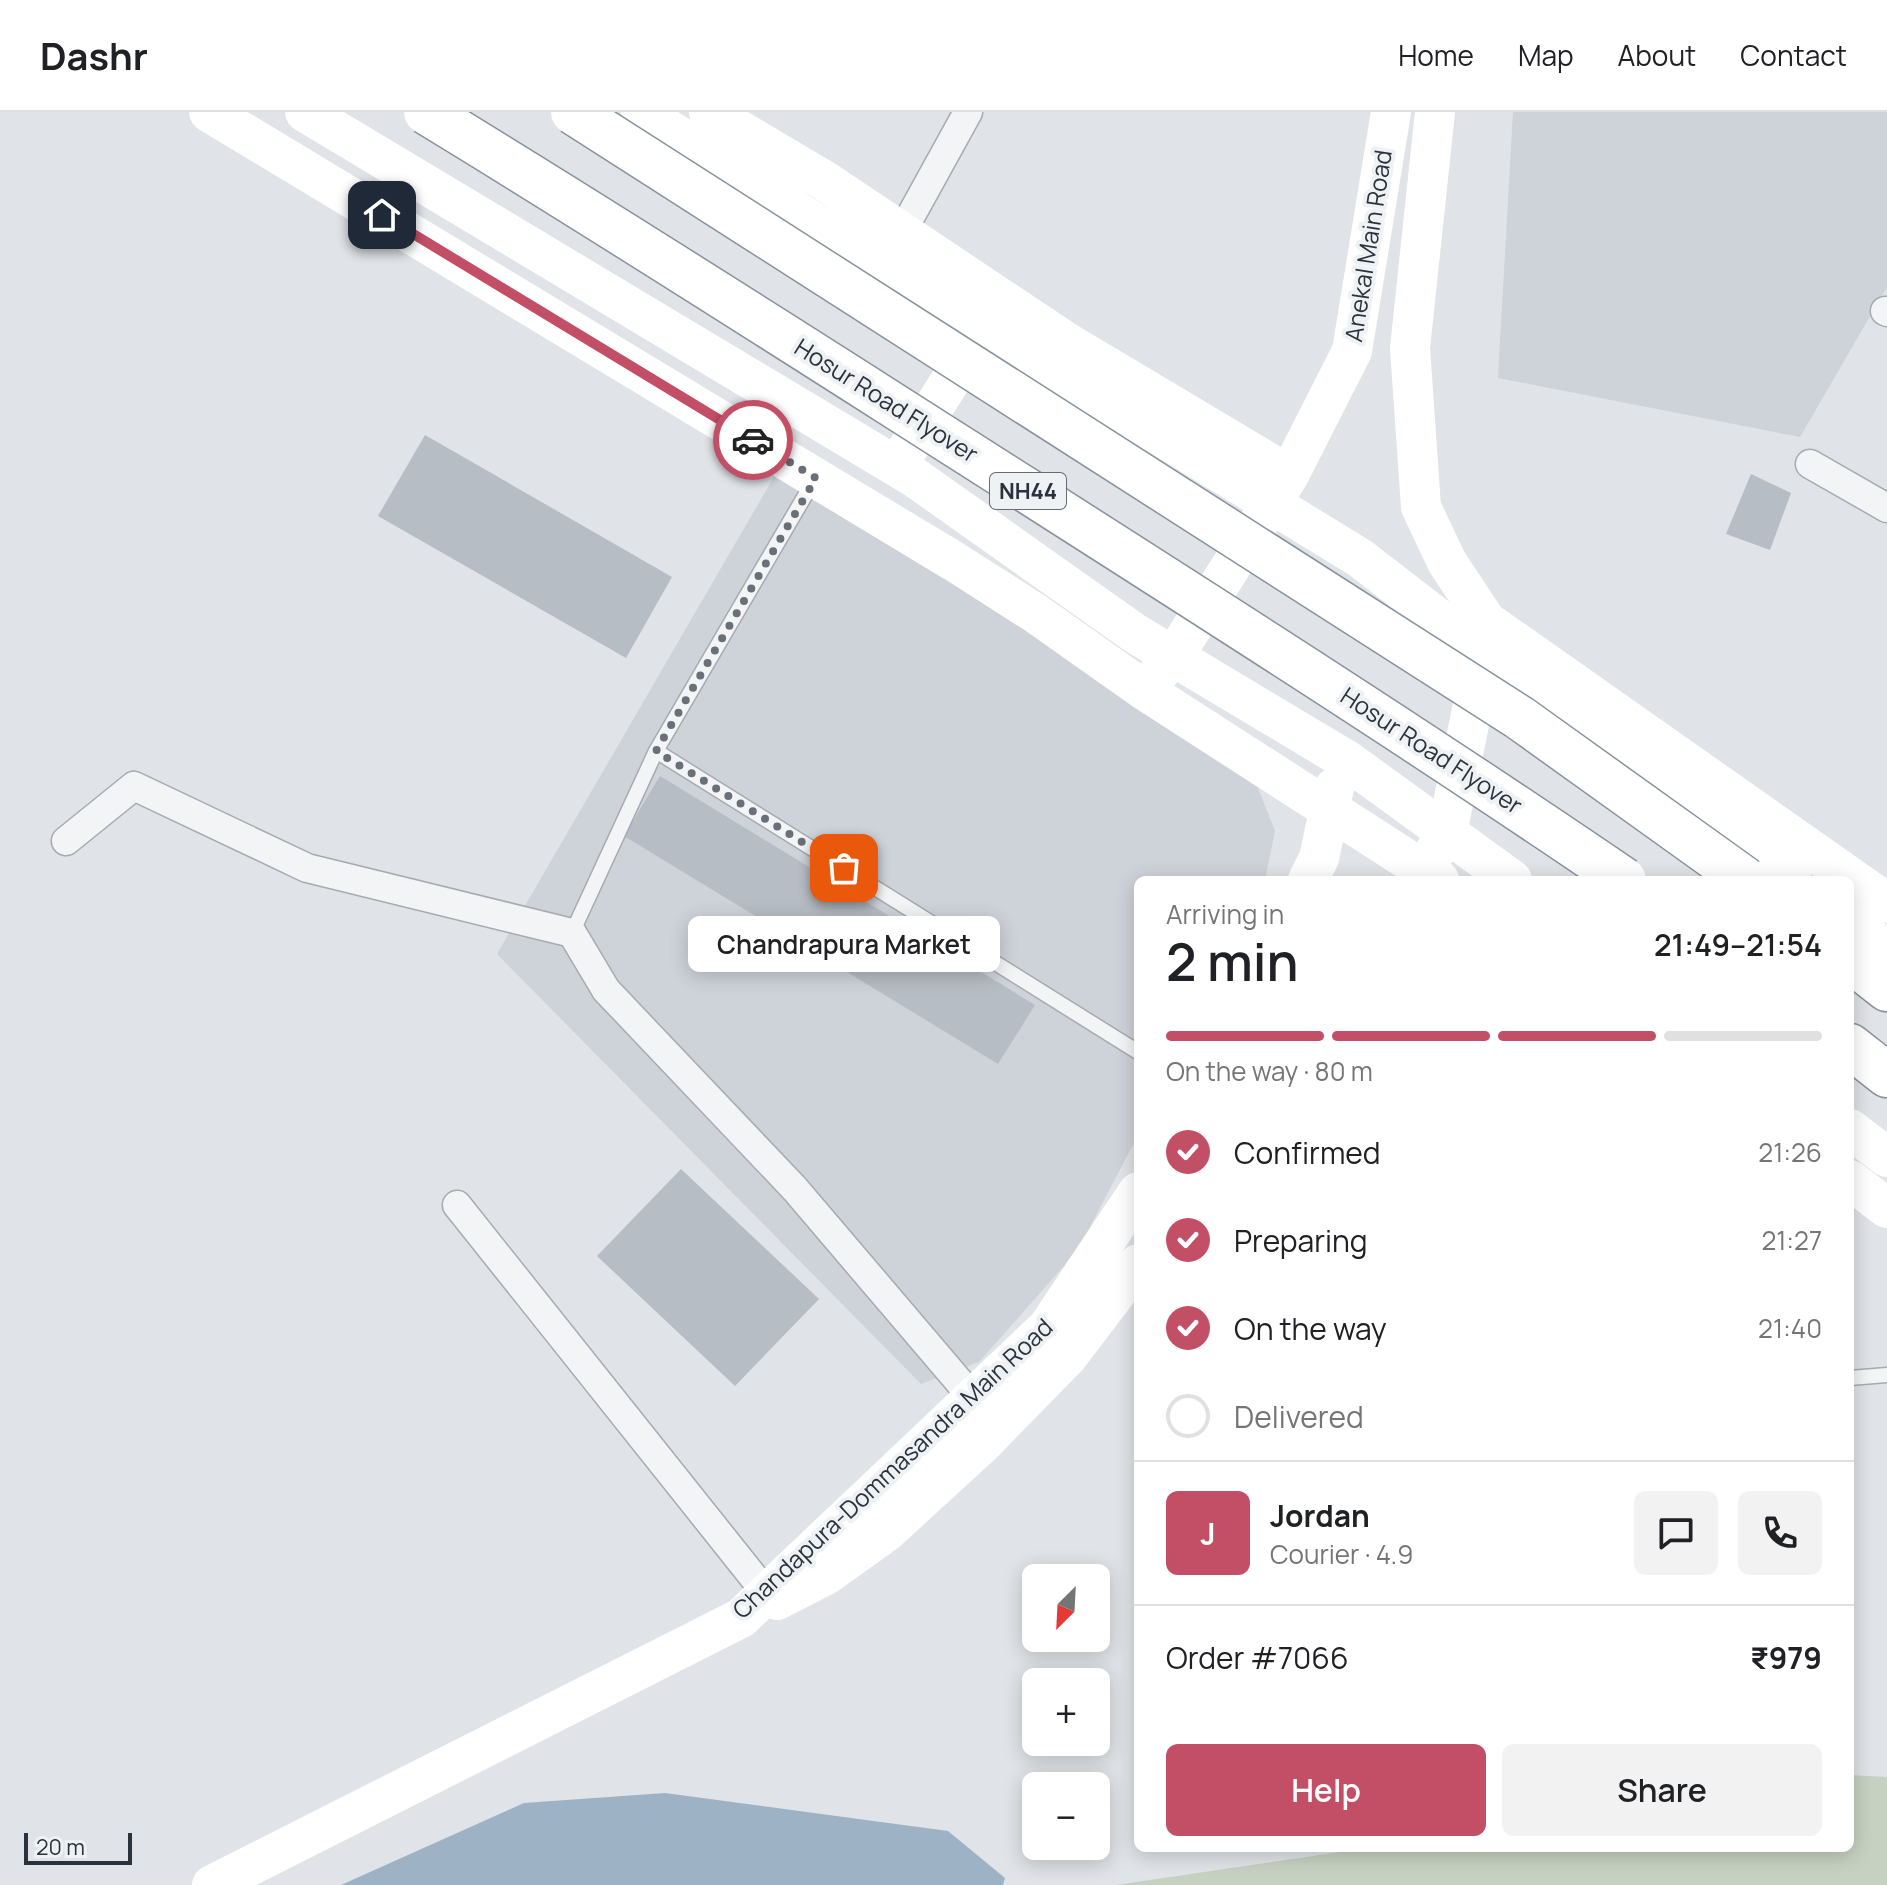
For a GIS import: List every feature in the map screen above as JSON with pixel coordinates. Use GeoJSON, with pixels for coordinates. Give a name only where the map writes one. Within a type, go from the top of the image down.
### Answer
{"type":"FeatureCollection","features":[{"type":"Feature","properties":{"kind":"highway","name":"Hosur Road Flyover"},"geometry":{"type":"LineString","coordinates":[[426,112],[552,188],[1143,564],[1491,789],[1618,876]]}},
{"type":"Feature","properties":{"kind":"highway"},"geometry":{"type":"LineString","coordinates":[[573,112],[1520,718],[1740,876]]}},
{"type":"Feature","properties":{"kind":"highway"},"geometry":{"type":"LineString","coordinates":[[1854,963],[1887,989]]}},
{"type":"Feature","properties":{"kind":"highway"},"geometry":{"type":"LineString","coordinates":[[1854,1049],[1887,1075]]}},
{"type":"Feature","properties":{"kind":"main road"},"geometry":{"type":"LineString","coordinates":[[209,112],[1035,613],[1144,690],[1426,876],[1447,833],[1484,637]]}},
{"type":"Feature","properties":{"kind":"main road"},"geometry":{"type":"LineString","coordinates":[[305,112],[470,208],[896,466],[1136,634],[1339,755],[1506,876]]}},
{"type":"Feature","properties":{"kind":"main road"},"geometry":{"type":"LineString","coordinates":[[641,112],[1066,342],[1279,489],[1360,558],[1846,876]]}},
{"type":"Feature","properties":{"kind":"main road","name":"Anekal Main Road"},"geometry":{"type":"LineString","coordinates":[[1144,690],[1174,656],[1279,489],[1352,351],[1391,112]]}},
{"type":"Feature","properties":{"kind":"main road"},"geometry":{"type":"LineString","coordinates":[[1435,112],[1410,348],[1421,507],[1484,637],[1787,876]]}},
{"type":"Feature","properties":{"kind":"main road"},"geometry":{"type":"LineString","coordinates":[[715,114],[825,181],[892,249],[983,328],[1279,489]]}},
{"type":"Feature","properties":{"kind":"main road"},"geometry":{"type":"LineString","coordinates":[[896,466],[983,328]]}},
{"type":"Feature","properties":{"kind":"main road"},"geometry":{"type":"LineString","coordinates":[[1310,876],[1319,858],[1339,755]]}},
{"type":"Feature","properties":{"kind":"main road"},"geometry":{"type":"LineString","coordinates":[[1854,881],[1887,903]]}},
{"type":"Feature","properties":{"kind":"main road"},"geometry":{"type":"LineString","coordinates":[[1854,926],[1887,950]]}},
{"type":"Feature","properties":{"kind":"main road"},"geometry":{"type":"LineString","coordinates":[[1854,1132],[1887,1157]]}},
{"type":"Feature","properties":{"kind":"main road"},"geometry":{"type":"LineString","coordinates":[[1854,1183],[1887,1208]]}},
{"type":"Feature","properties":{"kind":"main road","name":"Chandapura-Dommasandra Main Road"},"geometry":{"type":"LineString","coordinates":[[212,1885],[754,1606],[1048,1327],[1134,1198]]}},
{"type":"Feature","properties":{"kind":"main road"},"geometry":{"type":"LineString","coordinates":[[754,1606],[826,1575],[886,1532],[982,1444],[1068,1356],[1134,1269]]}},
{"type":"Feature","properties":{"kind":"street"},"geometry":{"type":"LineString","coordinates":[[892,249],[968,112]]}},
{"type":"Feature","properties":{"kind":"street"},"geometry":{"type":"LineString","coordinates":[[1810,464],[1887,508]]}},
{"type":"Feature","properties":{"kind":"street"},"geometry":{"type":"LineString","coordinates":[[66,841],[134,786],[307,868],[572,933],[606,990],[795,1189],[973,1398]]}},
{"type":"Feature","properties":{"kind":"street"},"geometry":{"type":"LineString","coordinates":[[457,1205],[754,1606]]}},
{"type":"Feature","properties":{"kind":"lane"},"geometry":{"type":"LineString","coordinates":[[572,933],[656,751],[816,478]]}},
{"type":"Feature","properties":{"kind":"lane"},"geometry":{"type":"LineString","coordinates":[[656,751],[1134,1050]]}},
{"type":"Feature","properties":{"kind":"lane"},"geometry":{"type":"LineString","coordinates":[[1854,1378],[1887,1375]]}},
{"type":"Feature","properties":{"kind":"shaded area"},"geometry":{"type":"Polygon","coordinates":[[[1513,112],[1887,112],[1887,287],[1800,437],[1498,378],[1513,112]]]}},
{"type":"Feature","properties":{"kind":"shaded area"},"geometry":{"type":"Polygon","coordinates":[[[782,463],[1252,773],[1275,831],[1266,876],[1134,876],[1134,1143],[1078,1250],[979,1362],[921,1384],[497,954],[782,463]]]}},
{"type":"Feature","properties":{"kind":"green space"},"geometry":{"type":"Polygon","coordinates":[[[1854,1775],[1887,1777],[1887,1885],[1116,1885],[1340,1852],[1854,1852],[1854,1775]]]}},
{"type":"Feature","properties":{"kind":"water"},"geometry":{"type":"Polygon","coordinates":[[[665,1793],[948,1831],[1005,1878],[1003,1885],[341,1885],[524,1803],[665,1793]]]}},
{"type":"Feature","properties":{"kind":"building"},"geometry":{"type":"Polygon","coordinates":[[[425,435],[672,577],[626,658],[378,516],[425,435]]]}},
{"type":"Feature","properties":{"kind":"building"},"geometry":{"type":"Polygon","coordinates":[[[1751,474],[1791,493],[1770,550],[1726,534],[1751,474]]]}},
{"type":"Feature","properties":{"kind":"building"},"geometry":{"type":"Polygon","coordinates":[[[660,776],[1035,1005],[998,1064],[624,836],[660,776]]]}},
{"type":"Feature","properties":{"kind":"building"},"geometry":{"type":"Polygon","coordinates":[[[681,1169],[819,1299],[735,1386],[597,1256],[681,1169]]]}},
{"type":"Feature","properties":{"kind":"way so far"},"geometry":{"type":"LineString","coordinates":[[753,440],[816,478],[656,751],[844,868]]}},
{"type":"Feature","properties":{"kind":"place","name":"Chandrapura Market"},"geometry":{"type":"Point","coordinates":[844,868]}},
{"type":"Feature","properties":{"kind":"route"},"geometry":{"type":"LineString","coordinates":[[382,215],[753,440]]}}]}
